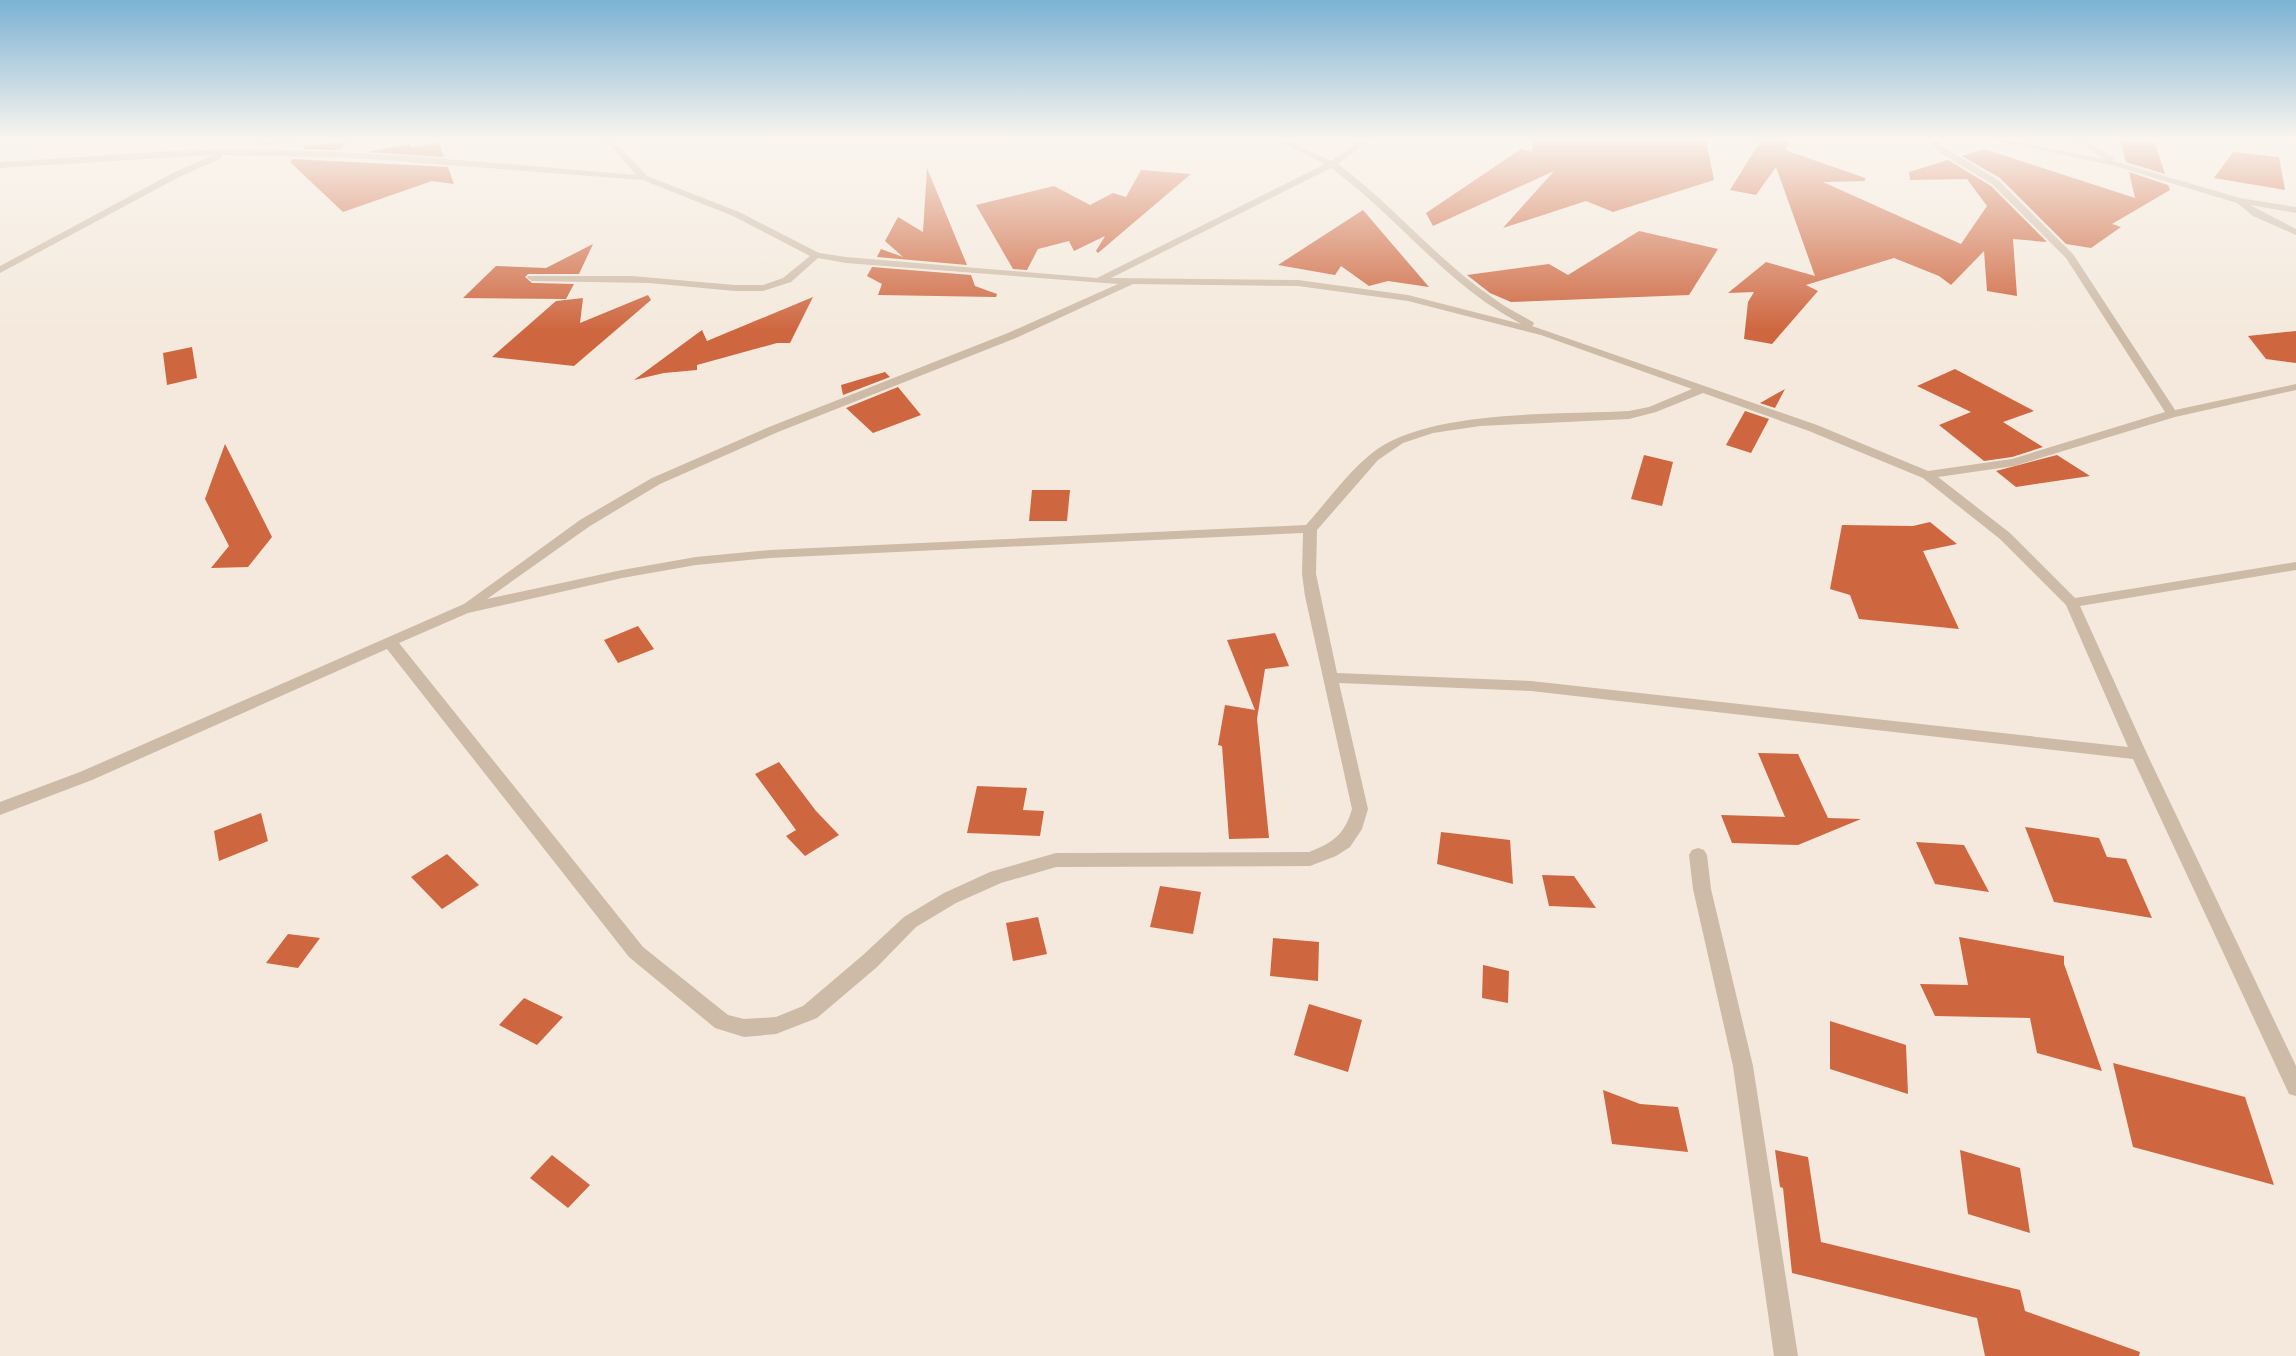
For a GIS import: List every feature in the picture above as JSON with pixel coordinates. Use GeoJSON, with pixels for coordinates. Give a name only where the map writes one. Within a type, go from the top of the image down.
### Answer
{"type":"FeatureCollection","features":[{"type":"Feature","properties":{"kind":"street"},"geometry":{"type":"LineString","coordinates":[[0,270],[124,203]]}},
{"type":"Feature","properties":{"kind":"street"},"geometry":{"type":"LineString","coordinates":[[709,203],[736,214],[816,255],[846,260],[1098,281],[1298,283],[1408,298],[1545,333],[1700,390],[1813,428],[1927,476],[2005,536],[2072,603],[2139,754],[2296,1087]]}},
{"type":"Feature","properties":{"kind":"street"},"geometry":{"type":"LineString","coordinates":[[1098,281],[1253,203]]}},
{"type":"Feature","properties":{"kind":"street"},"geometry":{"type":"LineString","coordinates":[[1380,203],[1447,266],[1489,300],[1545,333]]}},
{"type":"Feature","properties":{"kind":"street"},"geometry":{"type":"LineString","coordinates":[[2017,203],[2070,256],[2172,414]]}},
{"type":"Feature","properties":{"kind":"street"},"geometry":{"type":"LineString","coordinates":[[2242,203],[2256,214],[2296,232]]}},
{"type":"Feature","properties":{"kind":"street"},"geometry":{"type":"LineString","coordinates":[[2253,203],[2296,210]]}},
{"type":"Feature","properties":{"kind":"street"},"geometry":{"type":"LineString","coordinates":[[532,278],[666,280],[718,287],[757,287],[777,285],[785,281],[816,255]]}},
{"type":"Feature","properties":{"kind":"street"},"geometry":{"type":"LineString","coordinates":[[0,809],[86,776],[464,609],[588,523],[654,483],[717,453],[1068,313],[1132,282]]}},
{"type":"Feature","properties":{"kind":"street"},"geometry":{"type":"LineString","coordinates":[[1927,476],[2014,462],[2172,414],[2296,387]]}},
{"type":"Feature","properties":{"kind":"street"},"geometry":{"type":"LineString","coordinates":[[390,642],[636,952],[722,1022],[744,1028],[776,1025],[810,1012],[870,961],[910,922],[950,898],[1031,865],[1056,860],[1083,859],[1310,859],[1338,849],[1352,836],[1360,808],[1309,574],[1310,529],[1374,457],[1399,440],[1431,430],[1480,422],[1629,415],[1652,410],[1700,390]]}},
{"type":"Feature","properties":{"kind":"street"},"geometry":{"type":"LineString","coordinates":[[464,609],[633,572],[696,561],[770,554],[1310,529]]}},
{"type":"Feature","properties":{"kind":"street"},"geometry":{"type":"LineString","coordinates":[[2072,603],[2296,566]]}},
{"type":"Feature","properties":{"kind":"street"},"geometry":{"type":"LineString","coordinates":[[1330,678],[1531,687],[2139,754]]}},
{"type":"Feature","properties":{"kind":"street"},"geometry":{"type":"LineString","coordinates":[[1698,855],[1702,889],[1743,1066],[1786,1356]]}},
{"type":"Feature","properties":{"kind":"building"},"geometry":{"type":"Polygon","coordinates":[[[334,203],[368,203],[343,212],[334,203]]]}},
{"type":"Feature","properties":{"kind":"building"},"geometry":{"type":"Polygon","coordinates":[[[925,203],[942,203],[967,265],[877,257],[881,249],[903,257],[885,241],[898,217],[923,232],[925,203]]]}},
{"type":"Feature","properties":{"kind":"building"},"geometry":{"type":"Polygon","coordinates":[[[1087,203],[1157,203],[1098,253],[1096,251],[1105,236],[1074,251],[1069,241],[1038,249],[1027,270],[1013,269],[976,205],[1087,203]]]}},
{"type":"Feature","properties":{"kind":"building"},"geometry":{"type":"Polygon","coordinates":[[[1440,203],[1483,203],[1433,226],[1426,213],[1440,203]]]}},
{"type":"Feature","properties":{"kind":"building"},"geometry":{"type":"Polygon","coordinates":[[[1525,203],[1579,203],[1503,228],[1525,203]]]}},
{"type":"Feature","properties":{"kind":"building"},"geometry":{"type":"Polygon","coordinates":[[[1592,203],[1641,203],[1613,212],[1592,203]]]}},
{"type":"Feature","properties":{"kind":"building"},"geometry":{"type":"Polygon","coordinates":[[[1789,203],[1870,203],[1961,244],[1987,206],[1985,203],[2008,203],[2047,242],[2013,239],[2017,296],[1987,291],[1984,251],[1951,285],[1939,276],[1894,258],[1806,285],[1818,291],[1772,344],[1744,339],[1748,302],[1754,292],[1728,293],[1766,262],[1815,276],[1789,203]]]}},
{"type":"Feature","properties":{"kind":"building"},"geometry":{"type":"Polygon","coordinates":[[[2025,203],[2147,203],[2112,224],[2121,227],[2091,248],[2066,244],[2025,203]]]}},
{"type":"Feature","properties":{"kind":"building"},"geometry":{"type":"Polygon","coordinates":[[[1363,210],[1429,287],[1388,281],[1369,286],[1341,266],[1335,275],[1278,265],[1363,210]]]}},
{"type":"Feature","properties":{"kind":"building"},"geometry":{"type":"Polygon","coordinates":[[[1639,231],[1718,249],[1689,295],[1511,302],[1490,293],[1467,275],[1549,264],[1568,275],[1639,231]]]}},
{"type":"Feature","properties":{"kind":"building"},"geometry":{"type":"Polygon","coordinates":[[[593,244],[579,274],[528,274],[525,277],[532,283],[574,284],[566,299],[463,298],[496,266],[546,268],[593,244]]]}},
{"type":"Feature","properties":{"kind":"building"},"geometry":{"type":"Polygon","coordinates":[[[872,267],[971,275],[975,286],[997,294],[996,297],[878,295],[882,284],[867,276],[872,267]]]}},
{"type":"Feature","properties":{"kind":"building"},"geometry":{"type":"Polygon","coordinates":[[[648,295],[651,300],[574,366],[492,357],[556,301],[583,298],[580,323],[648,295]]]}},
{"type":"Feature","properties":{"kind":"building"},"geometry":{"type":"Polygon","coordinates":[[[813,297],[790,343],[777,343],[697,365],[697,370],[664,373],[634,380],[702,330],[707,341],[813,297]]]}},
{"type":"Feature","properties":{"kind":"building"},"geometry":{"type":"Polygon","coordinates":[[[2296,331],[2296,363],[2266,359],[2248,336],[2296,331]]]}},
{"type":"Feature","properties":{"kind":"building"},"geometry":{"type":"Polygon","coordinates":[[[192,347],[197,378],[167,385],[163,353],[192,347]]]}},
{"type":"Feature","properties":{"kind":"building"},"geometry":{"type":"Polygon","coordinates":[[[1955,369],[2034,411],[2003,422],[2043,447],[2012,457],[1984,461],[1939,425],[1971,412],[1917,386],[1955,369]]]}},
{"type":"Feature","properties":{"kind":"building"},"geometry":{"type":"Polygon","coordinates":[[[885,372],[890,377],[843,395],[841,385],[885,372]]]}},
{"type":"Feature","properties":{"kind":"building"},"geometry":{"type":"Polygon","coordinates":[[[898,387],[921,415],[873,433],[846,408],[898,387]]]}},
{"type":"Feature","properties":{"kind":"building"},"geometry":{"type":"Polygon","coordinates":[[[1785,389],[1775,408],[1760,403],[1785,389]]]}},
{"type":"Feature","properties":{"kind":"building"},"geometry":{"type":"Polygon","coordinates":[[[1745,411],[1769,419],[1751,453],[1726,445],[1745,411]]]}},
{"type":"Feature","properties":{"kind":"building"},"geometry":{"type":"Polygon","coordinates":[[[225,444],[272,537],[248,567],[211,568],[229,546],[205,499],[225,444]]]}},
{"type":"Feature","properties":{"kind":"building"},"geometry":{"type":"Polygon","coordinates":[[[1644,455],[1673,462],[1662,506],[1631,499],[1644,455]]]}},
{"type":"Feature","properties":{"kind":"building"},"geometry":{"type":"Polygon","coordinates":[[[2057,455],[2090,476],[2016,487],[1996,471],[2057,455]]]}},
{"type":"Feature","properties":{"kind":"building"},"geometry":{"type":"Polygon","coordinates":[[[1032,490],[1070,490],[1067,521],[1029,521],[1032,490]]]}},
{"type":"Feature","properties":{"kind":"building"},"geometry":{"type":"Polygon","coordinates":[[[1930,522],[1957,544],[1923,551],[1959,629],[1859,619],[1850,595],[1830,589],[1842,525],[1913,526],[1930,522]]]}},
{"type":"Feature","properties":{"kind":"building"},"geometry":{"type":"Polygon","coordinates":[[[638,626],[654,649],[618,663],[604,640],[638,626]]]}},
{"type":"Feature","properties":{"kind":"building"},"geometry":{"type":"Polygon","coordinates":[[[1275,633],[1289,666],[1265,669],[1257,719],[1269,838],[1229,839],[1222,746],[1218,745],[1225,705],[1255,710],[1227,640],[1275,633]]]}},
{"type":"Feature","properties":{"kind":"building"},"geometry":{"type":"Polygon","coordinates":[[[1758,753],[1798,754],[1828,818],[1861,819],[1798,845],[1732,843],[1721,815],[1785,817],[1758,753]]]}},
{"type":"Feature","properties":{"kind":"building"},"geometry":{"type":"Polygon","coordinates":[[[779,762],[816,811],[839,835],[805,856],[786,836],[796,830],[755,774],[779,762]]]}},
{"type":"Feature","properties":{"kind":"building"},"geometry":{"type":"Polygon","coordinates":[[[977,786],[1027,788],[1023,810],[1044,811],[1040,836],[967,833],[977,786]]]}},
{"type":"Feature","properties":{"kind":"building"},"geometry":{"type":"Polygon","coordinates":[[[261,813],[268,841],[219,861],[214,831],[261,813]]]}},
{"type":"Feature","properties":{"kind":"building"},"geometry":{"type":"Polygon","coordinates":[[[2025,827],[2099,838],[2107,857],[2126,859],[2152,918],[2054,902],[2025,827]]]}},
{"type":"Feature","properties":{"kind":"building"},"geometry":{"type":"Polygon","coordinates":[[[1441,832],[1510,840],[1513,884],[1437,864],[1441,832]]]}},
{"type":"Feature","properties":{"kind":"building"},"geometry":{"type":"Polygon","coordinates":[[[1916,842],[1964,845],[1989,892],[1935,884],[1916,842]]]}},
{"type":"Feature","properties":{"kind":"building"},"geometry":{"type":"Polygon","coordinates":[[[447,854],[479,885],[442,909],[411,877],[447,854]]]}},
{"type":"Feature","properties":{"kind":"building"},"geometry":{"type":"Polygon","coordinates":[[[1542,875],[1574,876],[1596,908],[1549,906],[1542,875]]]}},
{"type":"Feature","properties":{"kind":"building"},"geometry":{"type":"Polygon","coordinates":[[[1160,886],[1201,892],[1193,934],[1150,927],[1160,886]]]}},
{"type":"Feature","properties":{"kind":"building"},"geometry":{"type":"Polygon","coordinates":[[[1038,917],[1047,954],[1013,961],[1006,923],[1038,917]]]}},
{"type":"Feature","properties":{"kind":"building"},"geometry":{"type":"Polygon","coordinates":[[[288,934],[320,938],[298,968],[266,963],[288,934]]]}},
{"type":"Feature","properties":{"kind":"building"},"geometry":{"type":"Polygon","coordinates":[[[1959,937],[2064,956],[2064,964],[2102,1071],[2037,1053],[2030,1018],[1935,1016],[1920,984],[1968,985],[1959,937]]]}},
{"type":"Feature","properties":{"kind":"building"},"geometry":{"type":"Polygon","coordinates":[[[1273,938],[1319,942],[1318,981],[1270,976],[1273,938]]]}},
{"type":"Feature","properties":{"kind":"building"},"geometry":{"type":"Polygon","coordinates":[[[1483,965],[1509,971],[1508,1003],[1482,998],[1483,965]]]}},
{"type":"Feature","properties":{"kind":"building"},"geometry":{"type":"Polygon","coordinates":[[[524,998],[563,1017],[537,1045],[499,1025],[524,998]]]}},
{"type":"Feature","properties":{"kind":"building"},"geometry":{"type":"Polygon","coordinates":[[[1309,1004],[1362,1020],[1348,1072],[1294,1055],[1309,1004]]]}},
{"type":"Feature","properties":{"kind":"building"},"geometry":{"type":"Polygon","coordinates":[[[1830,1021],[1906,1045],[1908,1094],[1830,1069],[1830,1021]]]}},
{"type":"Feature","properties":{"kind":"building"},"geometry":{"type":"Polygon","coordinates":[[[2113,1063],[2245,1097],[2274,1185],[2133,1147],[2113,1063]]]}},
{"type":"Feature","properties":{"kind":"building"},"geometry":{"type":"Polygon","coordinates":[[[1603,1090],[1640,1104],[1678,1107],[1688,1152],[1612,1144],[1603,1090]]]}},
{"type":"Feature","properties":{"kind":"building"},"geometry":{"type":"Polygon","coordinates":[[[1775,1150],[1808,1157],[1821,1242],[2020,1290],[2025,1311],[2140,1352],[2139,1356],[1985,1356],[1977,1318],[1792,1273],[1783,1188],[1780,1187],[1775,1150]]]}},
{"type":"Feature","properties":{"kind":"building"},"geometry":{"type":"Polygon","coordinates":[[[1960,1150],[2020,1168],[2030,1233],[1968,1214],[1960,1150]]]}},
{"type":"Feature","properties":{"kind":"building"},"geometry":{"type":"Polygon","coordinates":[[[552,1155],[590,1185],[568,1208],[530,1178],[552,1155]]]}}]}
